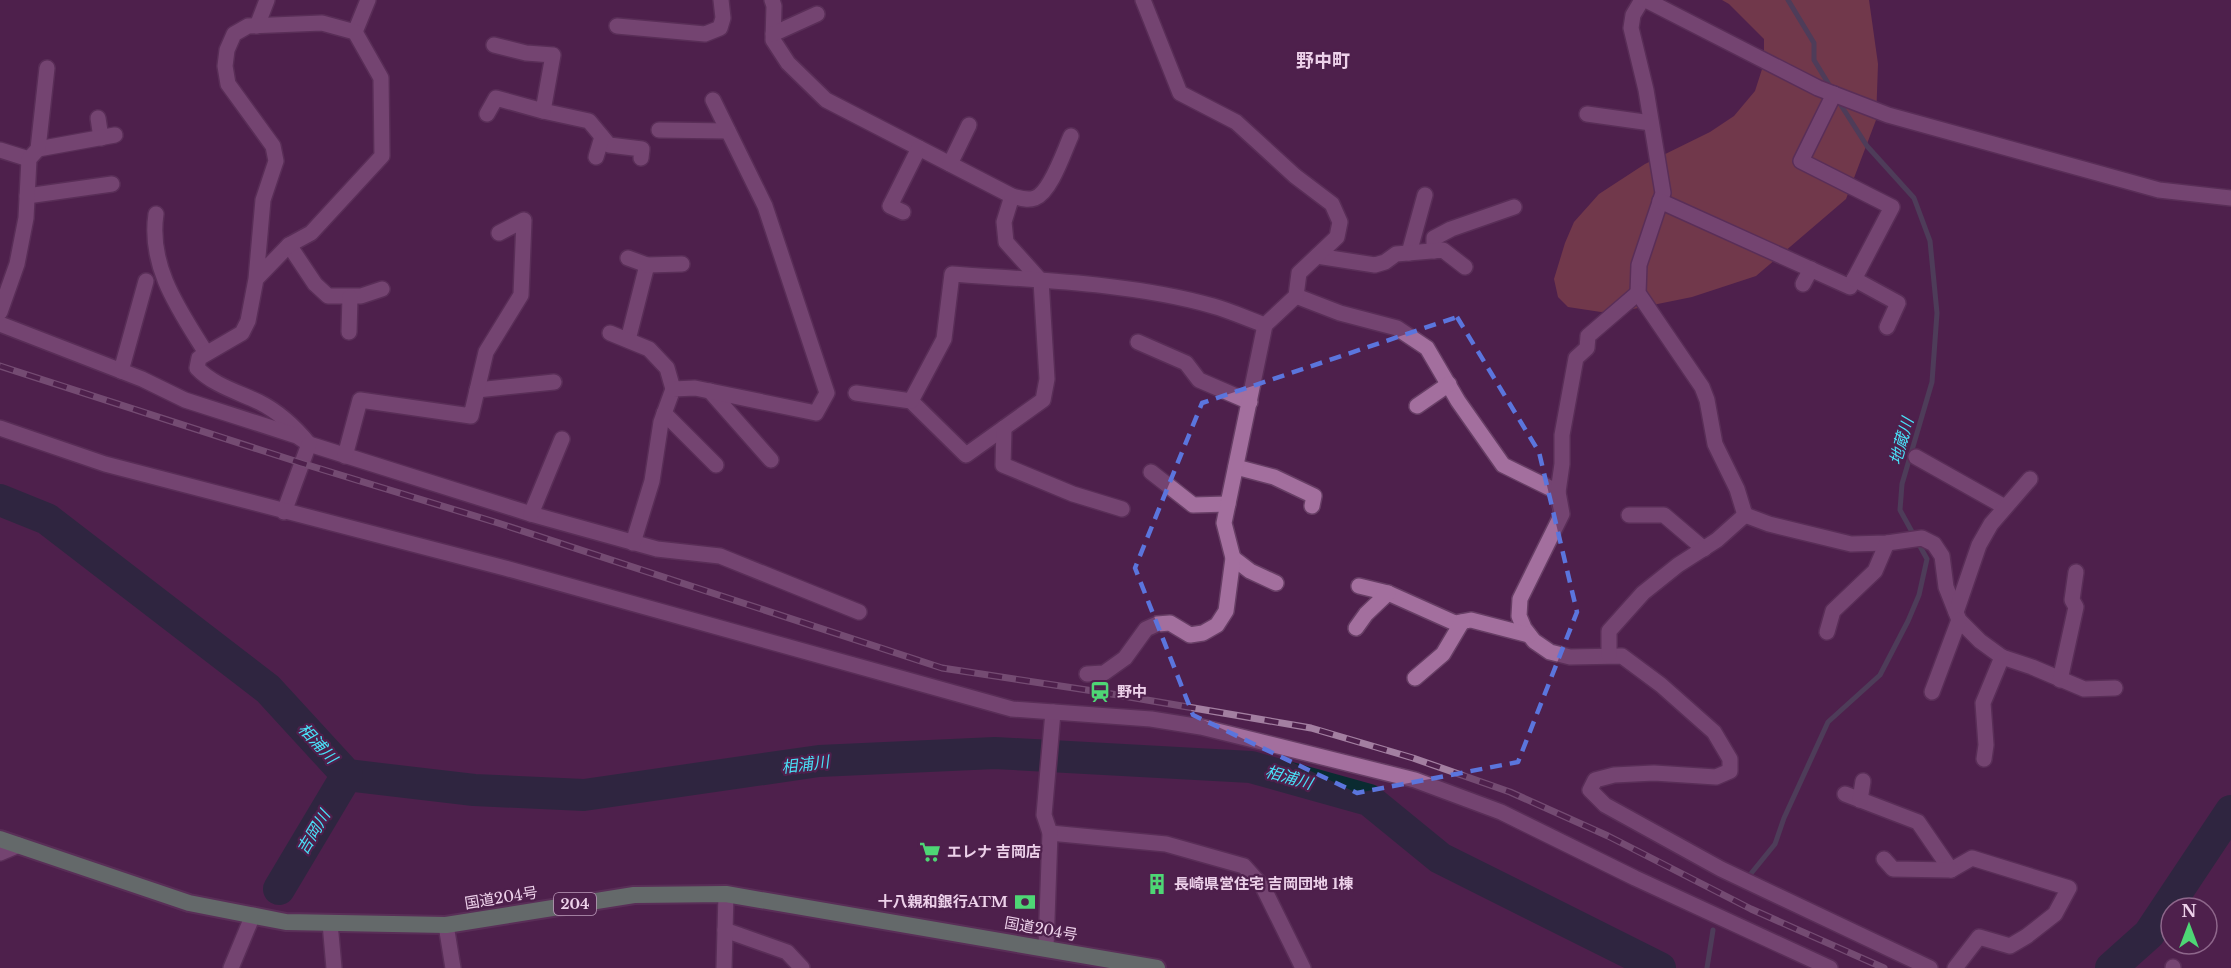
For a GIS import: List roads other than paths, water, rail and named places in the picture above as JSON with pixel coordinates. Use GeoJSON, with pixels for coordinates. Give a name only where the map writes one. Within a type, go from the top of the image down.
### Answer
{"type":"FeatureCollection","features":[{"type":"Feature","properties":{"kind":"highway","name":"国道204号"},"geometry":{"type":"LineString","coordinates":[[0,839],[189,903],[286,922],[446,925],[634,895],[726,894],[1046,947],[1157,968]]}},
{"type":"Feature","properties":{"kind":"street"},"geometry":{"type":"LineString","coordinates":[[257,26],[267,0]]}},
{"type":"Feature","properties":{"kind":"street"},"geometry":{"type":"LineString","coordinates":[[355,32],[368,0]]}},
{"type":"Feature","properties":{"kind":"street"},"geometry":{"type":"LineString","coordinates":[[617,26],[705,34],[720,28],[723,18],[721,0]]}},
{"type":"Feature","properties":{"kind":"street"},"geometry":{"type":"LineString","coordinates":[[772,0],[773,40],[788,63],[826,100],[1012,196],[1025,200],[1037,198],[1047,188],[1071,136]]}},
{"type":"Feature","properties":{"kind":"street"},"geometry":{"type":"LineString","coordinates":[[1088,674],[1104,673],[1125,658],[1146,629],[1157,624],[1170,623],[1190,635],[1203,633],[1217,625],[1226,611],[1233,558],[1224,523],[1265,326],[1296,296],[1299,273],[1337,237],[1340,222],[1332,204],[1294,176],[1236,122],[1180,93],[1143,0]]}},
{"type":"Feature","properties":{"kind":"street"},"geometry":{"type":"LineString","coordinates":[[1745,515],[1737,489],[1715,444],[1707,400],[1702,387],[1638,293],[1639,265],[1663,193],[1646,90],[1631,28],[1633,15],[1644,0],[1818,88],[1888,115],[2159,190],[2231,198]]}},
{"type":"Feature","properties":{"kind":"street"},"geometry":{"type":"LineString","coordinates":[[773,34],[817,14]]}},
{"type":"Feature","properties":{"kind":"street"},"geometry":{"type":"LineString","coordinates":[[256,279],[289,245],[311,232],[382,156],[381,78],[355,32],[322,23],[248,26],[234,34],[227,50],[225,66],[228,84],[273,146],[276,161],[263,200],[256,279],[248,321],[242,333],[199,358],[197,368],[206,377],[262,404],[292,424],[309,444]]}},
{"type":"Feature","properties":{"kind":"street"},"geometry":{"type":"LineString","coordinates":[[494,45],[526,53],[553,55],[543,111]]}},
{"type":"Feature","properties":{"kind":"street"},"geometry":{"type":"LineString","coordinates":[[0,312],[17,264],[48,68]]}},
{"type":"Feature","properties":{"kind":"street"},"geometry":{"type":"LineString","coordinates":[[1660,201],[1850,287],[1892,207],[1801,161],[1834,94]]}},
{"type":"Feature","properties":{"kind":"street"},"geometry":{"type":"LineString","coordinates":[[487,114],[496,98],[589,121],[609,145],[642,149],[641,158]]}},
{"type":"Feature","properties":{"kind":"street"},"geometry":{"type":"LineString","coordinates":[[673,389],[695,388],[816,413],[827,393],[765,206],[713,100]]}},
{"type":"Feature","properties":{"kind":"street"},"geometry":{"type":"LineString","coordinates":[[1587,114],[1652,123]]}},
{"type":"Feature","properties":{"kind":"street"},"geometry":{"type":"LineString","coordinates":[[0,150],[33,154],[108,136],[98,118]]}},
{"type":"Feature","properties":{"kind":"street"},"geometry":{"type":"LineString","coordinates":[[950,164],[969,124]]}},
{"type":"Feature","properties":{"kind":"street"},"geometry":{"type":"LineString","coordinates":[[659,130],[728,131]]}},
{"type":"Feature","properties":{"kind":"street"},"geometry":{"type":"LineString","coordinates":[[596,157],[602,137]]}},
{"type":"Feature","properties":{"kind":"street"},"geometry":{"type":"LineString","coordinates":[[903,212],[890,206],[919,148]]}},
{"type":"Feature","properties":{"kind":"street"},"geometry":{"type":"LineString","coordinates":[[27,196],[112,184]]}},
{"type":"Feature","properties":{"kind":"street"},"geometry":{"type":"LineString","coordinates":[[1409,253],[1425,195]]}},
{"type":"Feature","properties":{"kind":"street"},"geometry":{"type":"LineString","coordinates":[[856,393],[911,401],[966,455],[1043,400],[1047,380],[1041,281],[1006,242],[1004,222],[1012,196]]}},
{"type":"Feature","properties":{"kind":"street"},"geometry":{"type":"LineString","coordinates":[[1434,250],[1434,238],[1451,229],[1514,207]]}},
{"type":"Feature","properties":{"kind":"street"},"geometry":{"type":"LineString","coordinates":[[156,214],[153,230],[158,263],[171,296],[206,354]]}},
{"type":"Feature","properties":{"kind":"street"},"geometry":{"type":"LineString","coordinates":[[345,456],[360,400],[471,416],[486,352],[521,295],[524,220],[499,233]]}},
{"type":"Feature","properties":{"kind":"street"},"geometry":{"type":"LineString","coordinates":[[289,245],[315,284],[327,296],[361,296],[382,289]]}},
{"type":"Feature","properties":{"kind":"street"},"geometry":{"type":"LineString","coordinates":[[1317,255],[1375,265],[1385,262],[1396,254],[1443,250],[1465,267]]}},
{"type":"Feature","properties":{"kind":"street"},"geometry":{"type":"LineString","coordinates":[[628,258],[647,265],[682,264]]}},
{"type":"Feature","properties":{"kind":"street"},"geometry":{"type":"LineString","coordinates":[[628,340],[647,265]]}},
{"type":"Feature","properties":{"kind":"street"},"geometry":{"type":"LineString","coordinates":[[1803,284],[1811,269]]}},
{"type":"Feature","properties":{"kind":"street"},"geometry":{"type":"LineString","coordinates":[[911,401],[944,339],[952,274],[1142,292],[1213,306],[1265,326]]}},
{"type":"Feature","properties":{"kind":"street"},"geometry":{"type":"LineString","coordinates":[[1854,279],[1898,303],[1887,327]]}},
{"type":"Feature","properties":{"kind":"street"},"geometry":{"type":"LineString","coordinates":[[121,371],[146,281]]}},
{"type":"Feature","properties":{"kind":"street"},"geometry":{"type":"LineString","coordinates":[[1638,293],[1588,336],[1587,348],[1576,358],[1562,435],[1562,464],[1558,492],[1562,514],[1520,599],[1519,616],[1534,641],[1550,652],[1570,657],[1622,656],[1661,685],[1714,732],[1730,759],[1730,771],[1716,777],[1654,773],[1614,775],[1595,780],[1590,790],[1605,805],[1721,869],[1930,968]]}},
{"type":"Feature","properties":{"kind":"street"},"geometry":{"type":"LineString","coordinates":[[1296,296],[1340,313],[1397,328],[1427,348],[1503,465],[1558,492]]}},
{"type":"Feature","properties":{"kind":"street"},"geometry":{"type":"LineString","coordinates":[[349,332],[350,297]]}},
{"type":"Feature","properties":{"kind":"street"},"geometry":{"type":"LineString","coordinates":[[0,324],[121,371],[185,400],[297,436],[309,444],[531,514],[633,543],[657,549],[720,556],[859,612]]}},
{"type":"Feature","properties":{"kind":"street"},"geometry":{"type":"LineString","coordinates":[[610,333],[649,349],[667,368],[673,389],[661,422],[652,481],[633,543]]}},
{"type":"Feature","properties":{"kind":"street"},"geometry":{"type":"LineString","coordinates":[[1138,342],[1158,358],[1186,363],[1199,380],[1250,402]]}},
{"type":"Feature","properties":{"kind":"street"},"geometry":{"type":"LineString","coordinates":[[477,390],[554,382]]}},
{"type":"Feature","properties":{"kind":"street"},"geometry":{"type":"LineString","coordinates":[[1417,406],[1449,384]]}},
{"type":"Feature","properties":{"kind":"street"},"geometry":{"type":"LineString","coordinates":[[710,391],[771,460]]}},
{"type":"Feature","properties":{"kind":"street"},"geometry":{"type":"LineString","coordinates":[[664,413],[716,465]]}},
{"type":"Feature","properties":{"kind":"street"},"geometry":{"type":"LineString","coordinates":[[0,428],[105,464],[505,568],[1012,709],[1151,719],[1201,727],[1415,780],[1501,812],[1635,878],[1830,968]]}},
{"type":"Feature","properties":{"kind":"street"},"geometry":{"type":"LineString","coordinates":[[1004,428],[1003,465],[1073,494],[1122,509]]}},
{"type":"Feature","properties":{"kind":"street"},"geometry":{"type":"LineString","coordinates":[[531,514],[562,439]]}},
{"type":"Feature","properties":{"kind":"street"},"geometry":{"type":"LineString","coordinates":[[284,512],[309,444]]}},
{"type":"Feature","properties":{"kind":"street"},"geometry":{"type":"LineString","coordinates":[[1916,457],[2005,507]]}},
{"type":"Feature","properties":{"kind":"street"},"geometry":{"type":"LineString","coordinates":[[1236,467],[1274,477],[1314,496],[1312,506]]}},
{"type":"Feature","properties":{"kind":"street"},"geometry":{"type":"LineString","coordinates":[[1151,471],[1193,505],[1228,504]]}},
{"type":"Feature","properties":{"kind":"street"},"geometry":{"type":"LineString","coordinates":[[1932,692],[1979,545],[1990,524],[2030,479]]}},
{"type":"Feature","properties":{"kind":"street"},"geometry":{"type":"LineString","coordinates":[[1629,515],[1664,515],[1704,549]]}},
{"type":"Feature","properties":{"kind":"street"},"geometry":{"type":"LineString","coordinates":[[1745,515],[1769,524],[1851,544],[1887,543],[1922,538],[1934,544],[1942,556],[1946,587],[1958,616],[1980,640],[2002,657],[2084,689],[2115,688]]}},
{"type":"Feature","properties":{"kind":"street"},"geometry":{"type":"LineString","coordinates":[[1609,655],[1609,631],[1642,593],[1678,565],[1718,540],[1745,515]]}},
{"type":"Feature","properties":{"kind":"street"},"geometry":{"type":"LineString","coordinates":[[1827,632],[1833,611],[1875,571],[1887,543]]}},
{"type":"Feature","properties":{"kind":"street"},"geometry":{"type":"LineString","coordinates":[[1233,558],[1250,571],[1276,583]]}},
{"type":"Feature","properties":{"kind":"street"},"geometry":{"type":"LineString","coordinates":[[2060,680],[2076,607],[2072,600],[2076,572]]}},
{"type":"Feature","properties":{"kind":"street"},"geometry":{"type":"LineString","coordinates":[[1359,586],[1388,593],[1455,623],[1471,620],[1529,635]]}},
{"type":"Feature","properties":{"kind":"street"},"geometry":{"type":"LineString","coordinates":[[1356,628],[1366,614],[1388,593]]}},
{"type":"Feature","properties":{"kind":"street"},"geometry":{"type":"LineString","coordinates":[[1415,678],[1443,654],[1462,622]]}},
{"type":"Feature","properties":{"kind":"street"},"geometry":{"type":"LineString","coordinates":[[1984,759],[1986,745],[1983,703],[2002,657]]}},
{"type":"Feature","properties":{"kind":"street"},"geometry":{"type":"LineString","coordinates":[[1046,947],[1050,833],[1044,815],[1053,712]]}},
{"type":"Feature","properties":{"kind":"street"},"geometry":{"type":"LineString","coordinates":[[1860,800],[1863,781]]}},
{"type":"Feature","properties":{"kind":"street"},"geometry":{"type":"LineString","coordinates":[[1845,794],[1918,822],[1951,870]]}},
{"type":"Feature","properties":{"kind":"street"},"geometry":{"type":"LineString","coordinates":[[1050,833],[1166,844],[1244,866],[1263,887],[1303,968]]}},
{"type":"Feature","properties":{"kind":"street"},"geometry":{"type":"LineString","coordinates":[[0,853],[19,845]]}},
{"type":"Feature","properties":{"kind":"street"},"geometry":{"type":"LineString","coordinates":[[1884,859],[1893,869],[1951,870],[1972,858],[2073,885],[2055,914],[2027,936],[2010,946],[1979,937],[1955,968]]}},
{"type":"Feature","properties":{"kind":"street"},"geometry":{"type":"LineString","coordinates":[[724,968],[726,894]]}},
{"type":"Feature","properties":{"kind":"street"},"geometry":{"type":"LineString","coordinates":[[231,968],[253,915]]}},
{"type":"Feature","properties":{"kind":"street"},"geometry":{"type":"LineString","coordinates":[[330,923],[334,968]]}},
{"type":"Feature","properties":{"kind":"street"},"geometry":{"type":"LineString","coordinates":[[446,925],[453,968]]}},
{"type":"Feature","properties":{"kind":"street"},"geometry":{"type":"LineString","coordinates":[[725,930],[787,952],[802,968]]}},
{"type":"Feature","properties":{"kind":"waterway","name":"地蔵川"},"geometry":{"type":"LineString","coordinates":[[1788,0],[1814,43],[1814,60],[1831,88]]}},
{"type":"Feature","properties":{"kind":"waterway","name":"地蔵川"},"geometry":{"type":"LineString","coordinates":[[1749,876],[1775,844],[1784,818],[1828,722],[1880,675],[1919,595],[1927,559],[1900,510],[1902,484],[1932,382],[1937,313],[1930,241],[1914,198],[1867,146],[1837,99]]}},
{"type":"Feature","properties":{"kind":"waterway","name":"相浦川"},"geometry":{"type":"LineString","coordinates":[[0,500],[47,519],[268,689],[347,775],[474,790],[584,795],[819,761],[995,753],[1251,767],[1369,800],[1440,858],[1660,968]]}},
{"type":"Feature","properties":{"kind":"waterway","name":"吉岡川"},"geometry":{"type":"LineString","coordinates":[[279,889],[347,775]]}},
{"type":"Feature","properties":{"kind":"waterway"},"geometry":{"type":"LineString","coordinates":[[2111,968],[2149,934],[2231,811]]}},
{"type":"Feature","properties":{"kind":"waterway","name":"地蔵川"},"geometry":{"type":"LineString","coordinates":[[1707,968],[1713,930]]}},
{"type":"Feature","properties":{"kind":"railway"},"geometry":{"type":"LineString","coordinates":[[0,366],[301,463],[498,523],[942,668],[1311,728],[1413,758],[1510,792],[1608,836],[1751,909],[1884,968]]}},
{"type":"Feature","properties":{"kind":"place","name":"野中"},"geometry":{"type":"Point","coordinates":[1100,692]}},
{"type":"Feature","properties":{"kind":"place","name":"エレナ 吉岡店"},"geometry":{"type":"Point","coordinates":[930,852]}},
{"type":"Feature","properties":{"kind":"place","name":"長崎県営住宅 吉岡団地 1棟"},"geometry":{"type":"Point","coordinates":[1157,884]}},
{"type":"Feature","properties":{"kind":"place","name":"十八親和銀行ATM"},"geometry":{"type":"Point","coordinates":[1025,902]}},
{"type":"Feature","properties":{"kind":"district","name":"野中町"},"geometry":{"type":"Point","coordinates":[1323,61]}}]}
